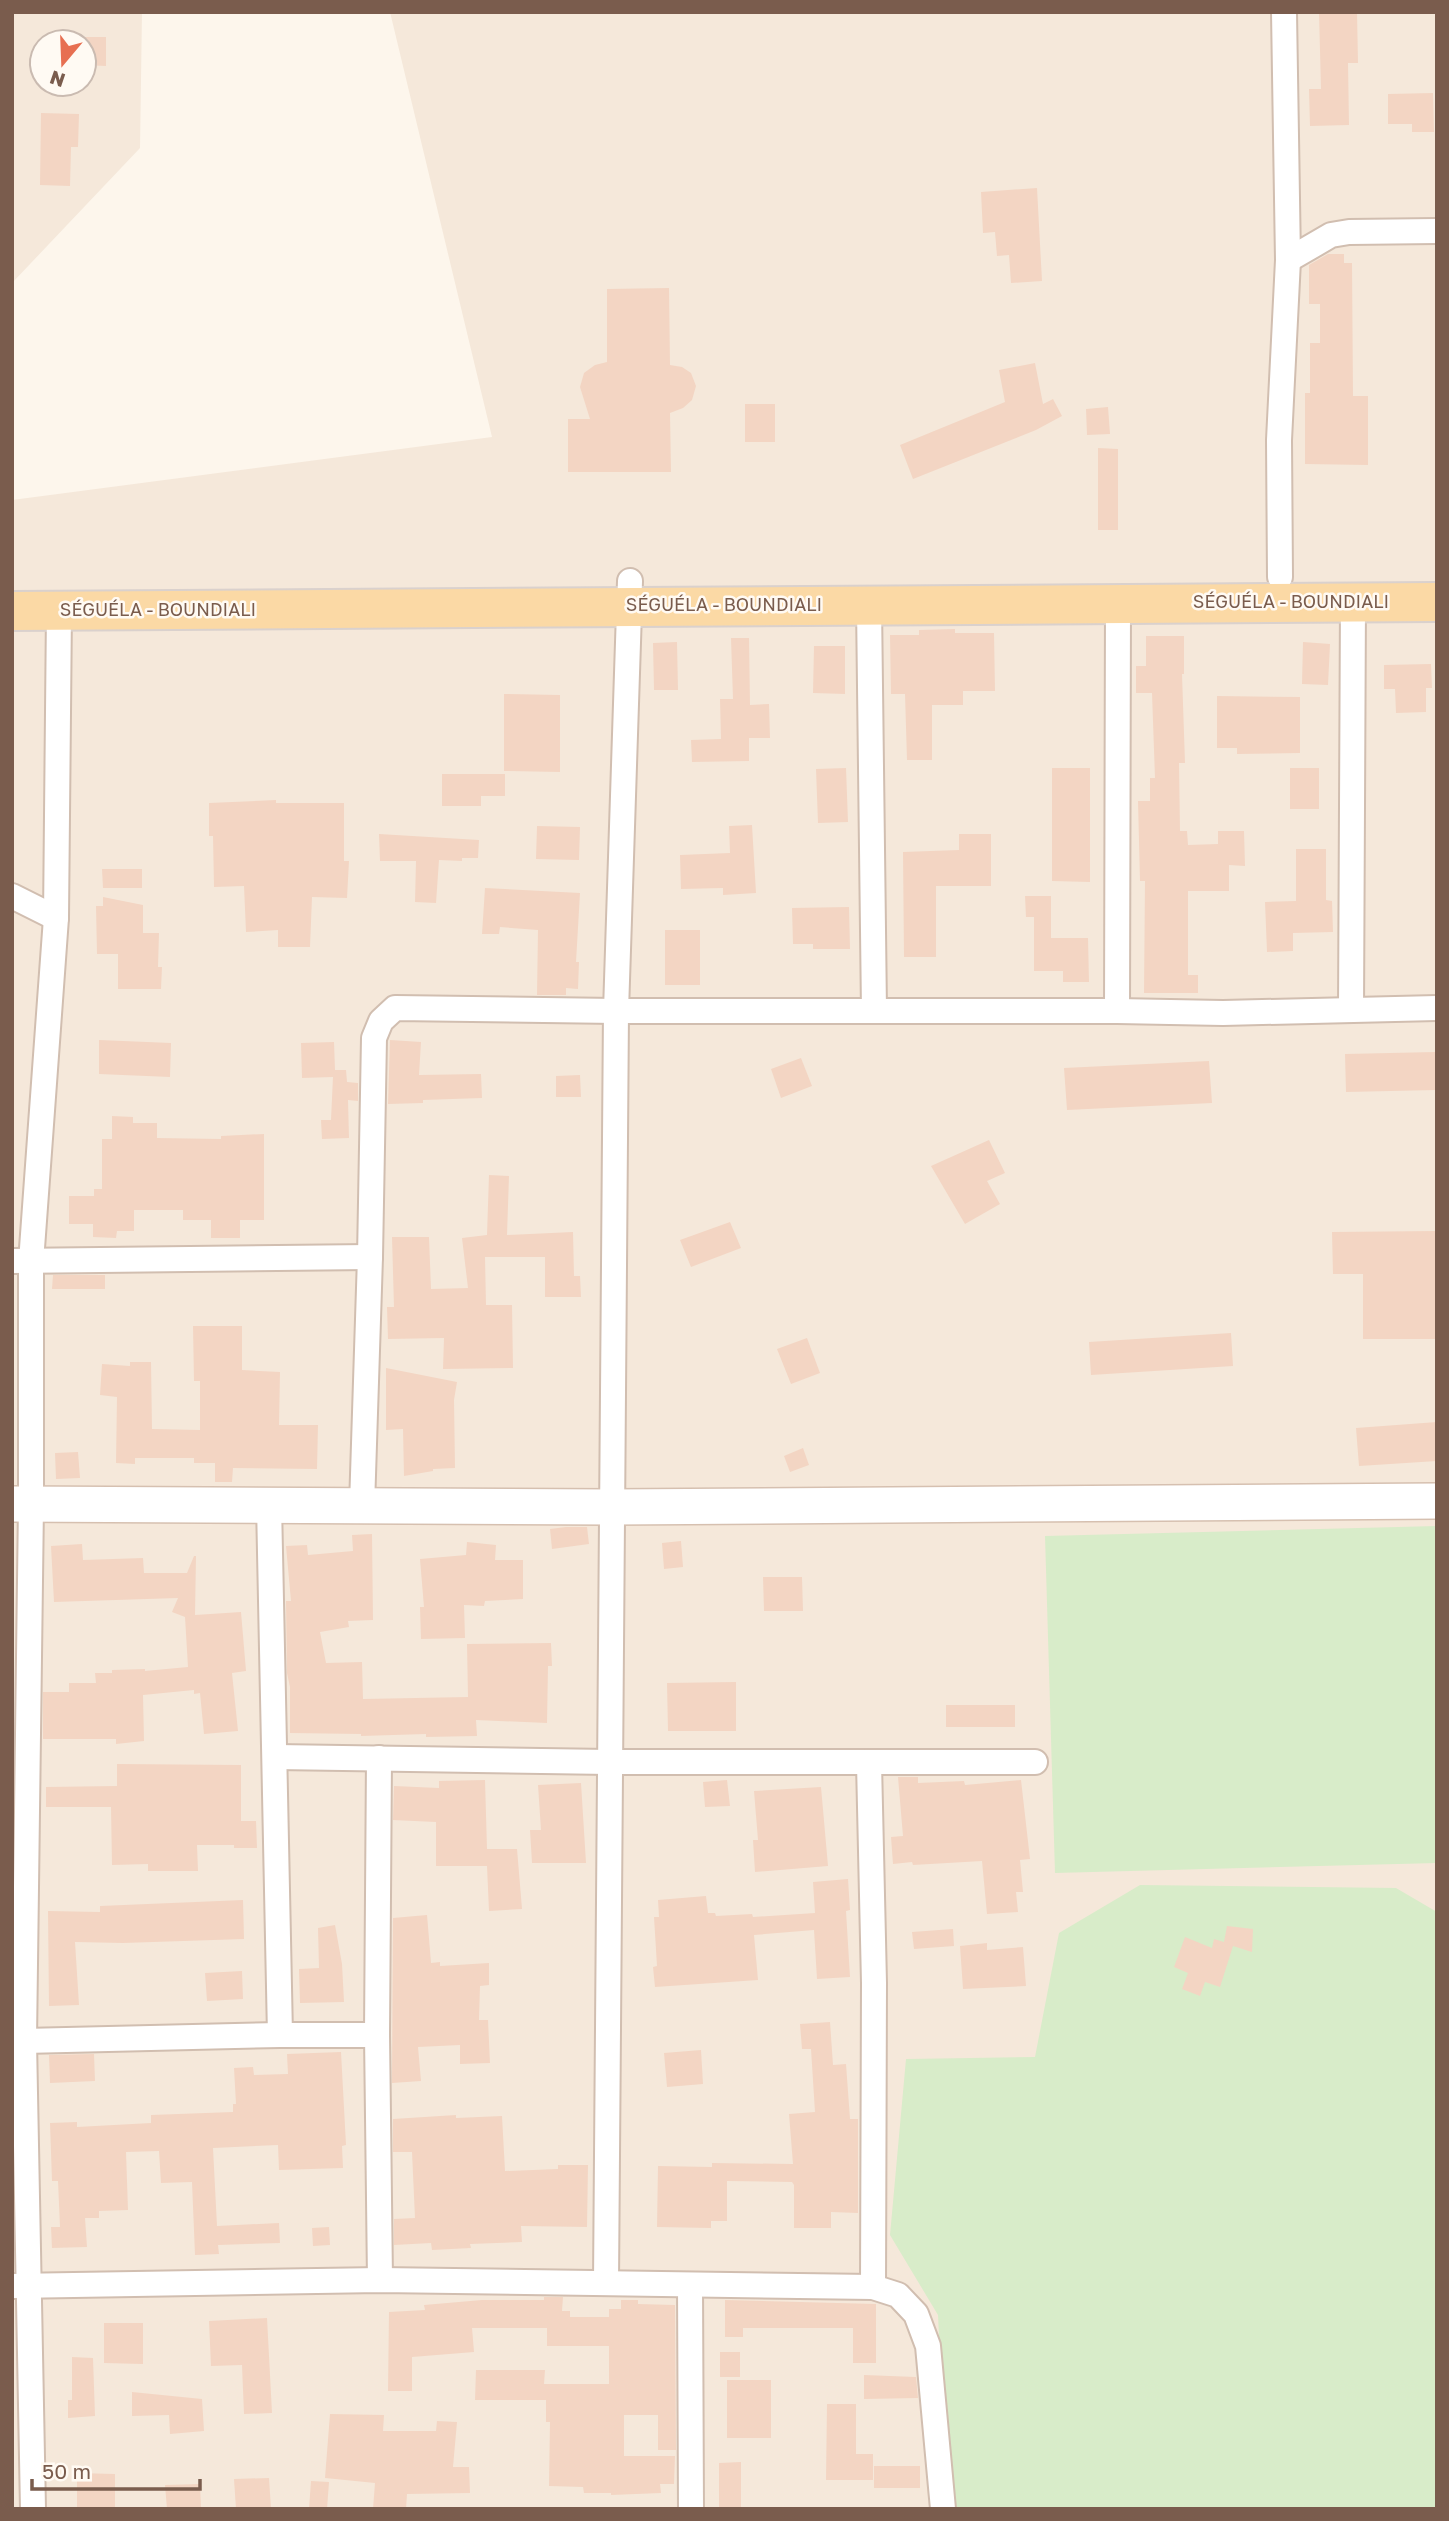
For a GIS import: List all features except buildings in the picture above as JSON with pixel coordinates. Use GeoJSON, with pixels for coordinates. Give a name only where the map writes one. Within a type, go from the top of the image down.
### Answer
{"type":"FeatureCollection","features":[{"type":"Feature","properties":{"kind":"main road","name":"SÉGUÉLA - BOUNDIALI"},"geometry":{"type":"LineString","coordinates":[[12,611],[1280,577],[1437,576]]}},
{"type":"Feature","properties":{"kind":"main road","name":"SÉGUÉLA - BOUNDIALI"},"geometry":{"type":"LineString","coordinates":[[12,585],[629,593],[869,605],[1437,601]]}},
{"type":"Feature","properties":{"kind":"street"},"geometry":{"type":"LineString","coordinates":[[1280,577],[1279,440],[1288,260],[1284,12]]}},
{"type":"Feature","properties":{"kind":"street"},"geometry":{"type":"LineString","coordinates":[[1288,260],[1331,235],[1349,232],[1437,231]]}},
{"type":"Feature","properties":{"kind":"street"},"geometry":{"type":"LineString","coordinates":[[606,2282],[616,1012],[629,593]]}},
{"type":"Feature","properties":{"kind":"street"},"geometry":{"type":"LineString","coordinates":[[1351,1010],[1353,602]]}},
{"type":"Feature","properties":{"kind":"street"},"geometry":{"type":"LineString","coordinates":[[1117,1011],[1118,603]]}},
{"type":"Feature","properties":{"kind":"street"},"geometry":{"type":"LineString","coordinates":[[869,605],[874,1011]]}},
{"type":"Feature","properties":{"kind":"street"},"geometry":{"type":"LineString","coordinates":[[33,2509],[20,2286],[24,2041],[19,1778],[22,1262],[56,918],[59,610]]}},
{"type":"Feature","properties":{"kind":"street"},"geometry":{"type":"LineString","coordinates":[[12,896],[56,918]]}},
{"type":"Feature","properties":{"kind":"street"},"geometry":{"type":"LineString","coordinates":[[362,1506],[374,1038],[381,1021],[395,1008],[616,1012],[1223,1013],[1437,1008]]}},
{"type":"Feature","properties":{"kind":"street"},"geometry":{"type":"LineString","coordinates":[[22,1262],[370,1257]]}},
{"type":"Feature","properties":{"kind":"street"},"geometry":{"type":"LineString","coordinates":[[22,1504],[612,1507],[1437,1502]]}},
{"type":"Feature","properties":{"kind":"street"},"geometry":{"type":"LineString","coordinates":[[269,1504],[280,2035]]}},
{"type":"Feature","properties":{"kind":"street"},"geometry":{"type":"LineString","coordinates":[[276,1757],[609,1762],[1035,1762]]}},
{"type":"Feature","properties":{"kind":"street"},"geometry":{"type":"LineString","coordinates":[[379,1758],[377,2035],[380,2280]]}},
{"type":"Feature","properties":{"kind":"street"},"geometry":{"type":"LineString","coordinates":[[869,1763],[874,1983],[873,2287]]}},
{"type":"Feature","properties":{"kind":"street"},"geometry":{"type":"LineString","coordinates":[[24,2041],[377,2035]]}},
{"type":"Feature","properties":{"kind":"street"},"geometry":{"type":"LineString","coordinates":[[20,2286],[380,2280],[873,2287],[898,2295],[916,2314],[928,2346],[943,2509]]}},
{"type":"Feature","properties":{"kind":"street"},"geometry":{"type":"LineString","coordinates":[[690,2285],[691,2509]]}},
{"type":"Feature","properties":{"kind":"shaded area"},"geometry":{"type":"Polygon","coordinates":[[[12,12],[142,12],[140,148],[12,283],[12,12]]]}},
{"type":"Feature","properties":{"kind":"shaded area"},"geometry":{"type":"Polygon","coordinates":[[[390,12],[1437,12],[1437,2509],[12,2509],[12,500],[492,437],[390,12]]]}},
{"type":"Feature","properties":{"kind":"green space"},"geometry":{"type":"Polygon","coordinates":[[[1437,1526],[1437,1863],[1055,1873],[1045,1536],[1437,1526]]]}},
{"type":"Feature","properties":{"kind":"green space"},"geometry":{"type":"Polygon","coordinates":[[[1140,1885],[1396,1888],[1437,1912],[1437,2509],[947,2509],[938,2315],[890,2235],[906,2059],[1035,2057],[1059,1933],[1140,1885]]]}}]}
